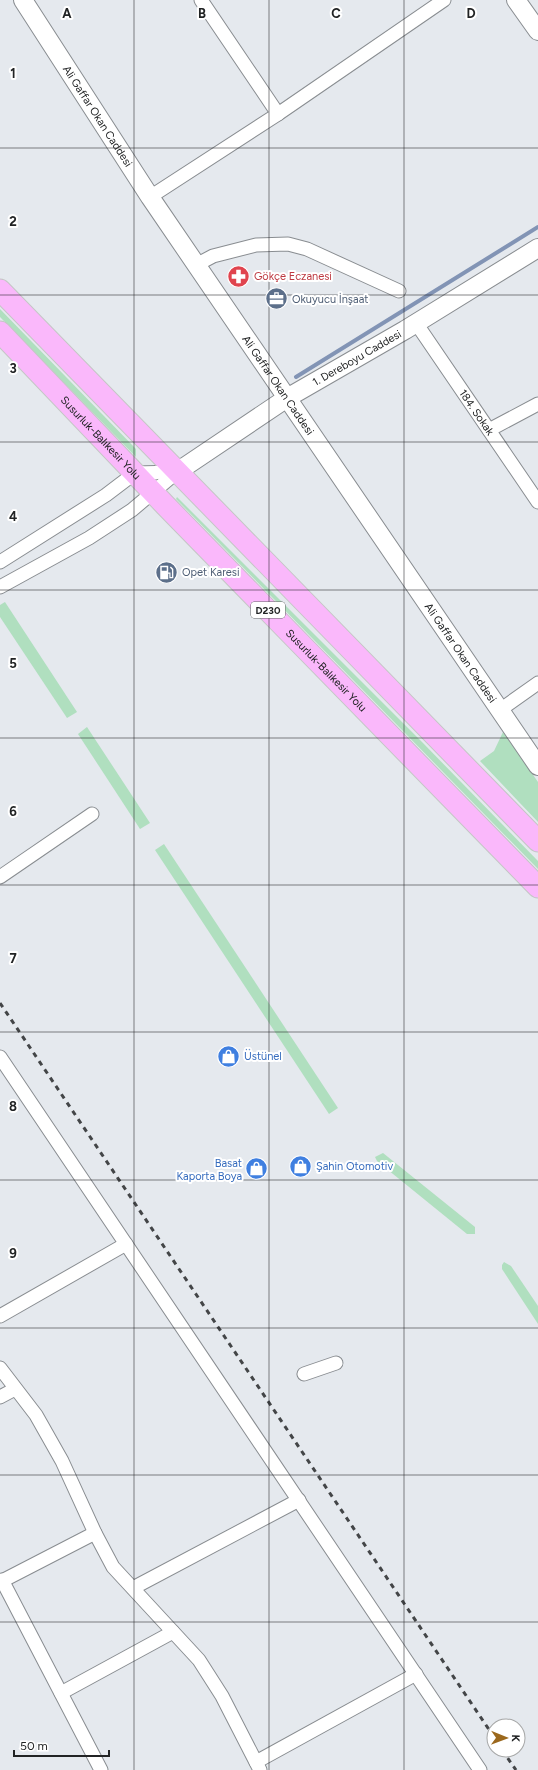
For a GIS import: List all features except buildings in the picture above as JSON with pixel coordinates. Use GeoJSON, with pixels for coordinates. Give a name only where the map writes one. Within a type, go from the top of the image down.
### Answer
{"type":"FeatureCollection","features":[{"type":"Feature","properties":{"kind":"highway","name":"D230"},"geometry":{"type":"LineString","coordinates":[[0,290],[538,841]]}},
{"type":"Feature","properties":{"kind":"highway","name":"Susurluk-Balıkesir Yolu"},"geometry":{"type":"LineString","coordinates":[[0,332],[153,492],[538,886]]}},
{"type":"Feature","properties":{"kind":"main road","name":"Ali Gaffar Okan Caddesi"},"geometry":{"type":"LineString","coordinates":[[23,0],[150,197],[538,766]]}},
{"type":"Feature","properties":{"kind":"main road"},"geometry":{"type":"LineString","coordinates":[[516,0],[538,31]]}},
{"type":"Feature","properties":{"kind":"main road","name":"1. Dereboyu Caddesi"},"geometry":{"type":"LineString","coordinates":[[177,472],[287,398],[416,323],[538,248]]}},
{"type":"Feature","properties":{"kind":"street"},"geometry":{"type":"LineString","coordinates":[[201,0],[278,114]]}},
{"type":"Feature","properties":{"kind":"street"},"geometry":{"type":"LineString","coordinates":[[150,197],[278,114],[444,0]]}},
{"type":"Feature","properties":{"kind":"street"},"geometry":{"type":"LineString","coordinates":[[196,265],[212,256],[256,245],[288,244],[307,249],[399,291]]}},
{"type":"Feature","properties":{"kind":"street","name":"184. Sokak"},"geometry":{"type":"LineString","coordinates":[[416,323],[538,502]]}},
{"type":"Feature","properties":{"kind":"street"},"geometry":{"type":"LineString","coordinates":[[489,430],[538,404]]}},
{"type":"Feature","properties":{"kind":"street"},"geometry":{"type":"LineString","coordinates":[[0,562],[106,495],[135,473],[177,472]]}},
{"type":"Feature","properties":{"kind":"street"},"geometry":{"type":"LineString","coordinates":[[0,587],[89,538],[132,510],[177,472]]}},
{"type":"Feature","properties":{"kind":"street"},"geometry":{"type":"LineString","coordinates":[[500,710],[538,683]]}},
{"type":"Feature","properties":{"kind":"street"},"geometry":{"type":"LineString","coordinates":[[0,877],[92,814]]}},
{"type":"Feature","properties":{"kind":"street"},"geometry":{"type":"LineString","coordinates":[[0,1057],[480,1770]]}},
{"type":"Feature","properties":{"kind":"street"},"geometry":{"type":"LineString","coordinates":[[0,1316],[126,1244]]}},
{"type":"Feature","properties":{"kind":"street"},"geometry":{"type":"LineString","coordinates":[[304,1374],[336,1363]]}},
{"type":"Feature","properties":{"kind":"street"},"geometry":{"type":"LineString","coordinates":[[0,1368],[36,1415],[62,1461],[113,1567],[199,1660],[214,1684],[258,1766],[416,1674]]}},
{"type":"Feature","properties":{"kind":"street"},"geometry":{"type":"LineString","coordinates":[[0,1397],[15,1389]]}},
{"type":"Feature","properties":{"kind":"street"},"geometry":{"type":"LineString","coordinates":[[133,1588],[299,1500]]}},
{"type":"Feature","properties":{"kind":"street"},"geometry":{"type":"LineString","coordinates":[[96,1533],[1,1581],[101,1770]]}},
{"type":"Feature","properties":{"kind":"street"},"geometry":{"type":"LineString","coordinates":[[61,1693],[173,1632]]}},
{"type":"Feature","properties":{"kind":"green space"},"geometry":{"type":"Polygon","coordinates":[[[0,309],[136,449],[136,457],[0,317],[0,309]]]}},
{"type":"Feature","properties":{"kind":"green space"},"geometry":{"type":"Polygon","coordinates":[[[177,497],[423,743],[538,861],[538,869],[176,499],[177,497]]]}},
{"type":"Feature","properties":{"kind":"green space"},"geometry":{"type":"Polygon","coordinates":[[[5,602],[77,712],[67,718],[0,617],[0,605],[5,602]]]}},
{"type":"Feature","properties":{"kind":"green space"},"geometry":{"type":"Polygon","coordinates":[[[87,727],[150,823],[140,829],[78,734],[87,727]]]}},
{"type":"Feature","properties":{"kind":"green space"},"geometry":{"type":"Polygon","coordinates":[[[503,732],[538,782],[538,822],[480,761],[494,751],[503,732]]]}},
{"type":"Feature","properties":{"kind":"green space"},"geometry":{"type":"Polygon","coordinates":[[[164,844],[338,1108],[329,1114],[155,850],[164,844]]]}},
{"type":"Feature","properties":{"kind":"green space"},"geometry":{"type":"Polygon","coordinates":[[[383,1153],[475,1227],[475,1234],[467,1234],[377,1161],[375,1157],[383,1153]]]}},
{"type":"Feature","properties":{"kind":"green space"},"geometry":{"type":"Polygon","coordinates":[[[504,1262],[511,1266],[538,1306],[538,1324],[502,1269],[504,1262]]]}},
{"type":"Feature","properties":{"kind":"waterway"},"geometry":{"type":"LineString","coordinates":[[296,377],[538,227]]}},
{"type":"Feature","properties":{"kind":"railway"},"geometry":{"type":"LineString","coordinates":[[0,1003],[486,1725]]}},
{"type":"Feature","properties":{"kind":"railway"},"geometry":{"type":"LineString","coordinates":[[508,1758],[516,1770]]}},
{"type":"Feature","properties":{"kind":"place","name":"Gökçe Eczanesi"},"geometry":{"type":"Point","coordinates":[238,276]}},
{"type":"Feature","properties":{"kind":"place","name":"Okuyucu İnşaat"},"geometry":{"type":"Point","coordinates":[276,299]}},
{"type":"Feature","properties":{"kind":"place","name":"Opet Karesi"},"geometry":{"type":"Point","coordinates":[167,572]}},
{"type":"Feature","properties":{"kind":"place","name":"Üstünel"},"geometry":{"type":"Point","coordinates":[228,1056]}},
{"type":"Feature","properties":{"kind":"place","name":"Şahin Otomotiv"},"geometry":{"type":"Point","coordinates":[301,1166]}},
{"type":"Feature","properties":{"kind":"place","name":"Basat Kaporta Boya"},"geometry":{"type":"Point","coordinates":[257,1169]}}]}
